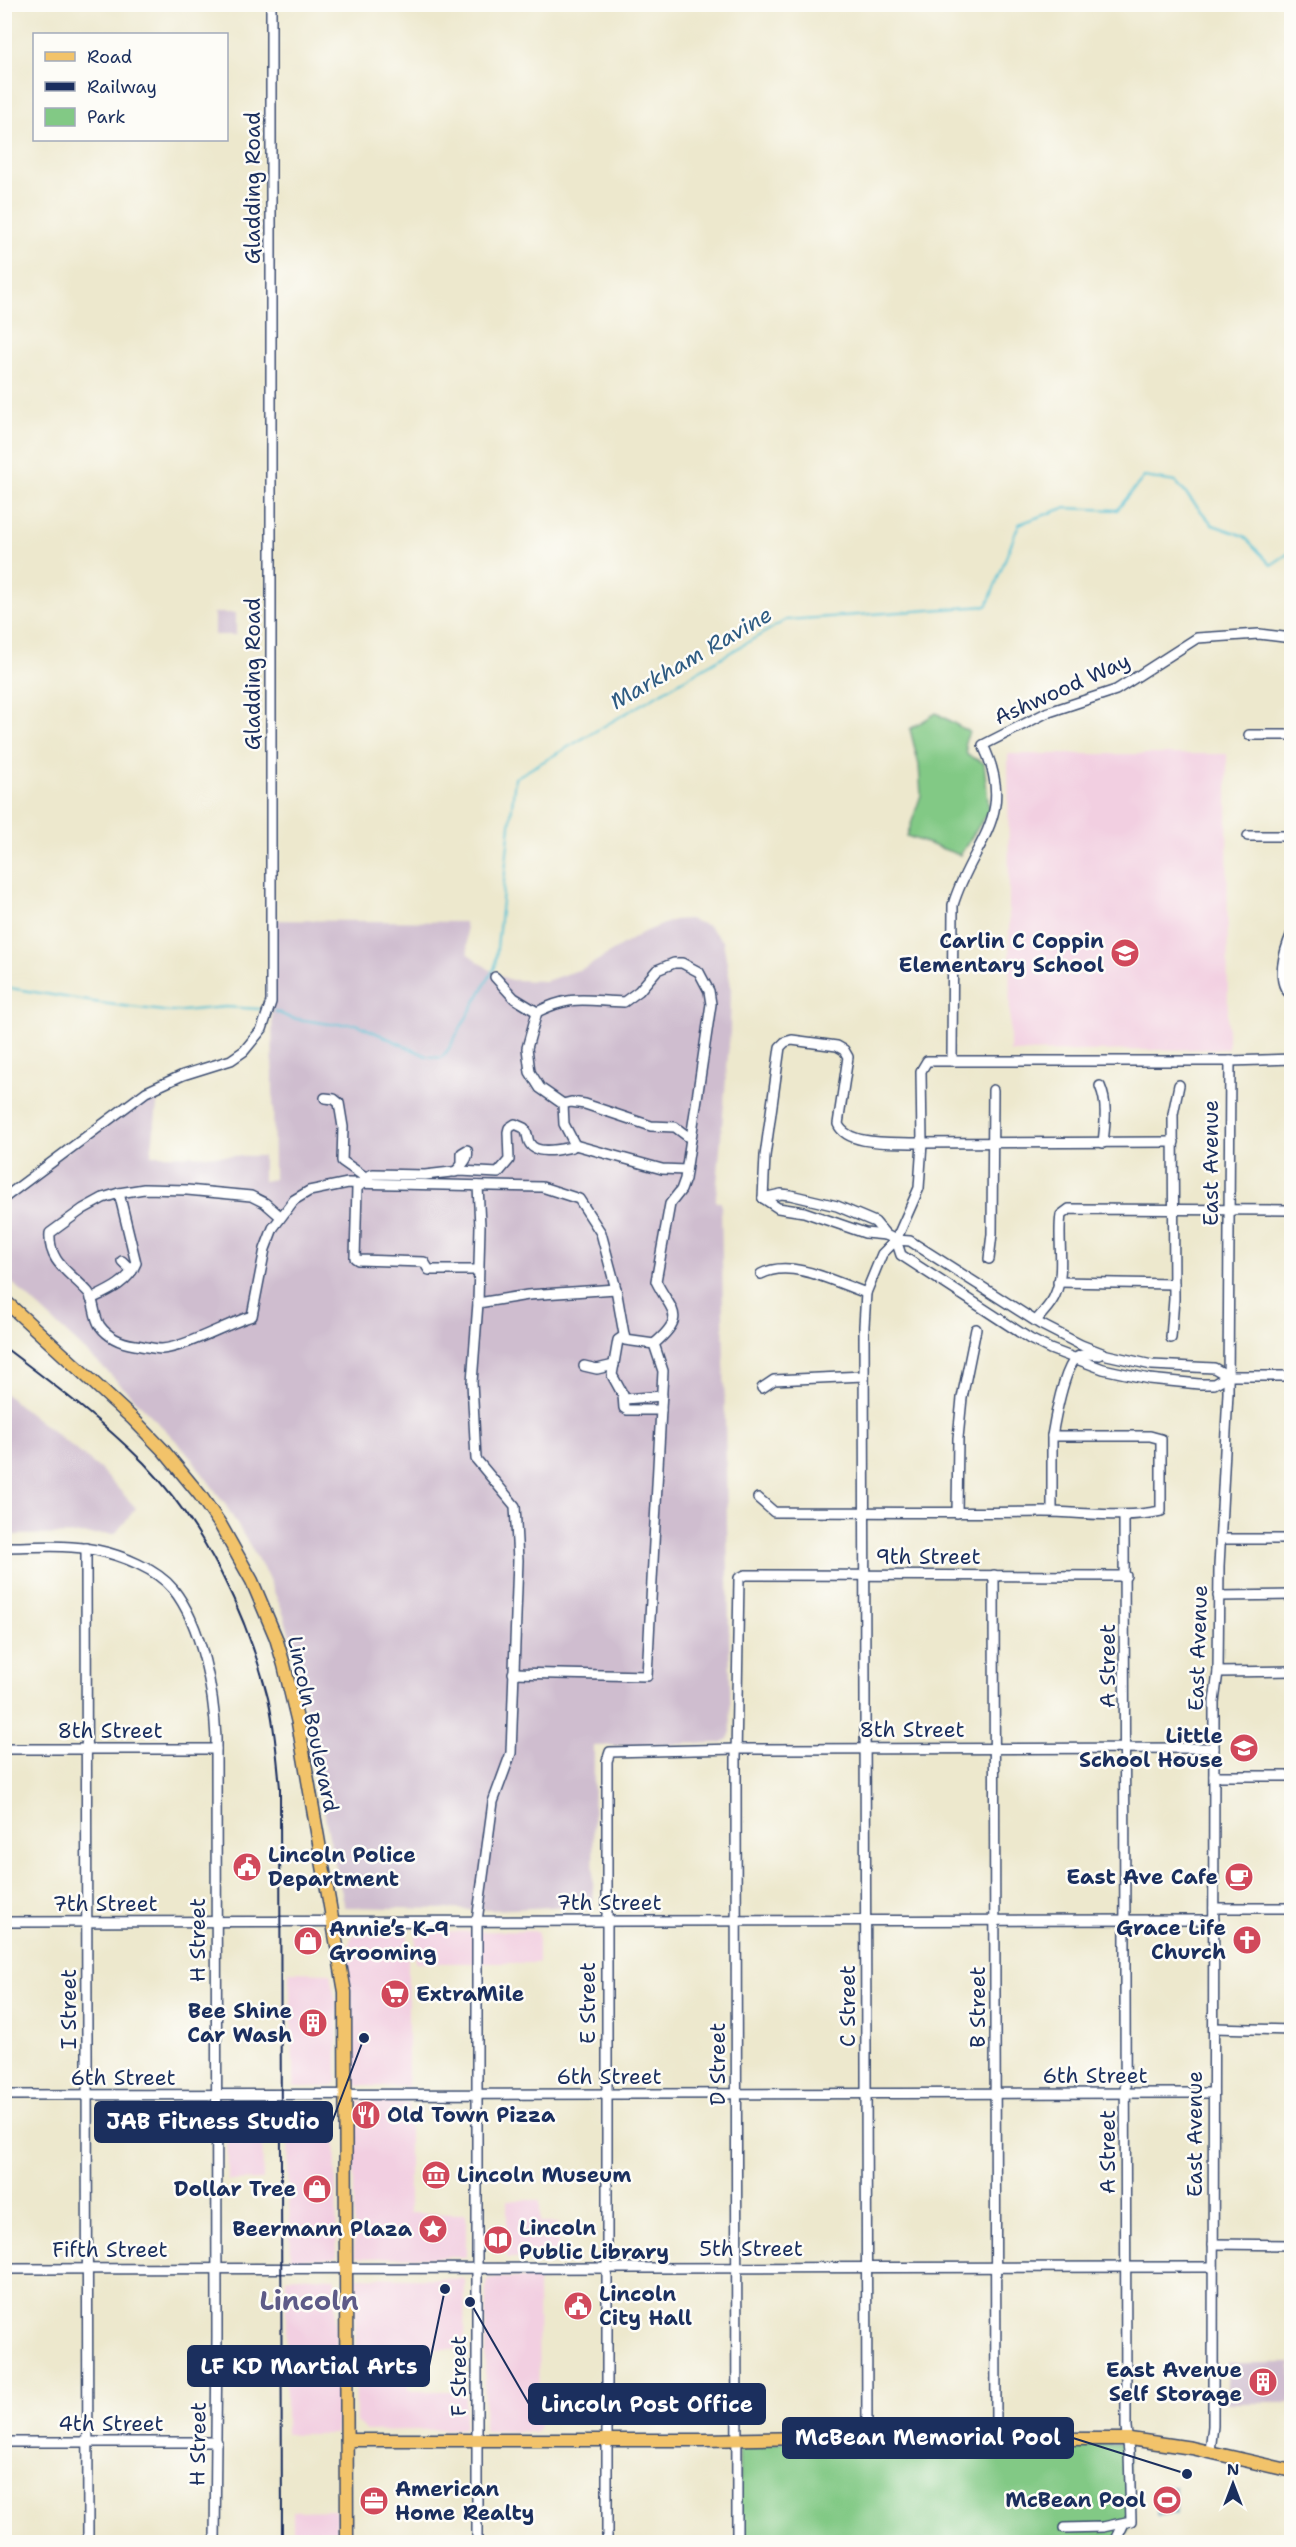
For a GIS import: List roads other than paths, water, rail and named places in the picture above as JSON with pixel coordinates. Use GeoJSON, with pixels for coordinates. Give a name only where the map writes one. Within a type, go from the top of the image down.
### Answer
{"type":"FeatureCollection","features":[{"type":"Feature","properties":{"kind":"main road","name":"Lincoln Boulevard"},"geometry":{"type":"LineString","coordinates":[[4,1300],[101,1388],[164,1450],[200,1495],[238,1554],[264,1609],[284,1665],[298,1723],[345,1992],[347,2542]]}},
{"type":"Feature","properties":{"kind":"main road"},"geometry":{"type":"LineString","coordinates":[[347,2440],[1128,2439],[1210,2451],[1292,2471]]}},
{"type":"Feature","properties":{"kind":"street","name":"Gladding Road"},"geometry":{"type":"LineString","coordinates":[[4,1198],[146,1092],[183,1075],[231,1060],[255,1041],[268,1018],[271,1002],[271,4]]}},
{"type":"Feature","properties":{"kind":"street","name":"Ashwood Way"},"geometry":{"type":"LineString","coordinates":[[952,1061],[953,905],[958,887],[994,818],[997,793],[993,768],[983,746],[1046,713],[1116,690],[1197,638],[1259,634],[1292,638]]}},
{"type":"Feature","properties":{"kind":"street"},"geometry":{"type":"LineString","coordinates":[[1249,735],[1292,735]]}},
{"type":"Feature","properties":{"kind":"street"},"geometry":{"type":"LineString","coordinates":[[1248,836],[1292,836]]}},
{"type":"Feature","properties":{"kind":"street"},"geometry":{"type":"LineString","coordinates":[[1292,933],[1284,961],[1282,984],[1292,995]]}},
{"type":"Feature","properties":{"kind":"street"},"geometry":{"type":"LineString","coordinates":[[495,977],[514,998],[537,1012],[566,1000],[581,998],[624,1002],[639,991],[657,970],[667,965],[682,963],[699,972],[706,986],[711,1004],[686,1170],[681,1190],[670,1204],[656,1281],[674,1308],[674,1314],[670,1328],[654,1344]]}},
{"type":"Feature","properties":{"kind":"street"},"geometry":{"type":"LineString","coordinates":[[537,1012],[527,1048],[530,1072],[540,1088],[562,1104],[564,1124],[575,1145]]}},
{"type":"Feature","properties":{"kind":"street"},"geometry":{"type":"LineString","coordinates":[[763,1198],[765,1156],[780,1047],[784,1042],[792,1040],[837,1046],[844,1050],[848,1057],[838,1124],[841,1132],[850,1137],[868,1141],[922,1143],[1174,1142]]}},
{"type":"Feature","properties":{"kind":"street"},"geometry":{"type":"LineString","coordinates":[[761,1274],[771,1268],[792,1268],[866,1293],[882,1254],[896,1240],[919,1188],[922,1143],[921,1071],[927,1060],[1230,1061],[1292,1059]]}},
{"type":"Feature","properties":{"kind":"street","name":"East Avenue"},"geometry":{"type":"LineString","coordinates":[[1210,2451],[1213,2426],[1214,1702],[1218,1672],[1220,1539],[1228,1393],[1230,1061]]}},
{"type":"Feature","properties":{"kind":"street"},"geometry":{"type":"LineString","coordinates":[[1171,1338],[1174,1284],[1173,1114],[1179,1085]]}},
{"type":"Feature","properties":{"kind":"street"},"geometry":{"type":"LineString","coordinates":[[1100,1086],[1104,1095],[1103,1143]]}},
{"type":"Feature","properties":{"kind":"street"},"geometry":{"type":"LineString","coordinates":[[989,1259],[992,1234],[993,1090]]}},
{"type":"Feature","properties":{"kind":"street"},"geometry":{"type":"LineString","coordinates":[[325,1098],[334,1099],[339,1103],[343,1126],[342,1161],[364,1180]]}},
{"type":"Feature","properties":{"kind":"street"},"geometry":{"type":"LineString","coordinates":[[562,1104],[571,1102],[585,1104],[657,1127],[675,1127],[691,1139]]}},
{"type":"Feature","properties":{"kind":"street"},"geometry":{"type":"LineString","coordinates":[[478,1270],[429,1270],[424,1262],[358,1260],[355,1258],[357,1188],[373,1174],[425,1175],[455,1172],[493,1174],[502,1170],[510,1156],[508,1132],[509,1128],[515,1124],[524,1128],[530,1144],[535,1148],[554,1151],[575,1145],[662,1169],[686,1170]]}},
{"type":"Feature","properties":{"kind":"street"},"geometry":{"type":"LineString","coordinates":[[455,1172],[462,1163]]}},
{"type":"Feature","properties":{"kind":"street"},"geometry":{"type":"LineString","coordinates":[[280,1216],[265,1203],[250,1196],[187,1190],[144,1189],[119,1193],[83,1209],[50,1233],[49,1246],[55,1258],[90,1293],[100,1326],[113,1339],[128,1344],[162,1349],[201,1337],[220,1327],[252,1316],[265,1249],[280,1216],[294,1200],[309,1191],[364,1180],[542,1187],[579,1200],[601,1233],[616,1289],[624,1340],[654,1344]]}},
{"type":"Feature","properties":{"kind":"street","name":"F Street"},"geometry":{"type":"LineString","coordinates":[[477,2542],[477,1921],[493,1802],[511,1753],[518,1560],[515,1506],[476,1459],[472,1382],[478,1303],[480,1226],[478,1186]]}},
{"type":"Feature","properties":{"kind":"street"},"geometry":{"type":"LineString","coordinates":[[91,1299],[116,1287],[132,1271],[136,1263],[119,1193]]}},
{"type":"Feature","properties":{"kind":"street"},"geometry":{"type":"LineString","coordinates":[[763,1198],[781,1194],[837,1206],[875,1222],[886,1235]]}},
{"type":"Feature","properties":{"kind":"street"},"geometry":{"type":"LineString","coordinates":[[763,1198],[778,1208],[804,1212],[865,1233],[910,1241],[1036,1321],[1081,1345],[1107,1355],[1152,1365],[1214,1368],[1228,1376],[1292,1376]]}},
{"type":"Feature","properties":{"kind":"street"},"geometry":{"type":"LineString","coordinates":[[1036,1321],[1055,1295],[1058,1282],[1059,1226],[1061,1215],[1069,1209],[1292,1210]]}},
{"type":"Feature","properties":{"kind":"street"},"geometry":{"type":"LineString","coordinates":[[896,1240],[901,1255],[1030,1339],[1074,1359],[1149,1379],[1214,1384],[1228,1393]]}},
{"type":"Feature","properties":{"kind":"street"},"geometry":{"type":"LineString","coordinates":[[122,1261],[132,1271]]}},
{"type":"Feature","properties":{"kind":"street"},"geometry":{"type":"LineString","coordinates":[[1058,1282],[1174,1284]]}},
{"type":"Feature","properties":{"kind":"street"},"geometry":{"type":"LineString","coordinates":[[478,1303],[528,1295],[616,1289]]}},
{"type":"Feature","properties":{"kind":"street","name":"C Street"},"geometry":{"type":"LineString","coordinates":[[866,1293],[864,1575],[867,2438]]}},
{"type":"Feature","properties":{"kind":"street"},"geometry":{"type":"LineString","coordinates":[[957,1513],[958,1438],[962,1398],[976,1329]]}},
{"type":"Feature","properties":{"kind":"street"},"geometry":{"type":"LineString","coordinates":[[624,1336],[618,1340],[612,1375],[625,1399],[624,1408],[627,1410],[661,1410]]}},
{"type":"Feature","properties":{"kind":"street"},"geometry":{"type":"LineString","coordinates":[[513,1673],[647,1676],[663,1371],[654,1344]]}},
{"type":"Feature","properties":{"kind":"street"},"geometry":{"type":"LineString","coordinates":[[1052,1512],[1052,1436],[1058,1401],[1074,1359],[1082,1354],[1107,1355]]}},
{"type":"Feature","properties":{"kind":"street"},"geometry":{"type":"LineString","coordinates":[[1214,1368],[1228,1358]]}},
{"type":"Feature","properties":{"kind":"street"},"geometry":{"type":"LineString","coordinates":[[584,1366],[597,1369],[614,1365]]}},
{"type":"Feature","properties":{"kind":"street"},"geometry":{"type":"LineString","coordinates":[[762,1388],[774,1380],[864,1376]]}},
{"type":"Feature","properties":{"kind":"street"},"geometry":{"type":"LineString","coordinates":[[1214,1384],[1228,1376]]}},
{"type":"Feature","properties":{"kind":"street"},"geometry":{"type":"LineString","coordinates":[[625,1399],[662,1396]]}},
{"type":"Feature","properties":{"kind":"street"},"geometry":{"type":"LineString","coordinates":[[758,1498],[774,1512],[1052,1512],[1124,1515],[1161,1510],[1161,1439],[1150,1436],[1052,1436]]}},
{"type":"Feature","properties":{"kind":"street","name":"A Street"},"geometry":{"type":"LineString","coordinates":[[1124,1515],[1126,1576],[1127,2522]]}},
{"type":"Feature","properties":{"kind":"street"},"geometry":{"type":"LineString","coordinates":[[1220,1539],[1292,1539]]}},
{"type":"Feature","properties":{"kind":"street"},"geometry":{"type":"LineString","coordinates":[[4,1547],[86,1548]]}},
{"type":"Feature","properties":{"kind":"street","name":"H Street"},"geometry":{"type":"LineString","coordinates":[[86,1548],[111,1554],[152,1572],[172,1588],[181,1601],[202,1654],[214,1700],[217,2096],[215,2542]]}},
{"type":"Feature","properties":{"kind":"street","name":"I Street"},"geometry":{"type":"LineString","coordinates":[[86,1548],[88,2542]]}},
{"type":"Feature","properties":{"kind":"street","name":"9th Street"},"geometry":{"type":"LineString","coordinates":[[738,1585],[739,1578],[745,1575],[1126,1576]]}},
{"type":"Feature","properties":{"kind":"street","name":"B Street"},"geometry":{"type":"LineString","coordinates":[[994,1575],[996,2438]]}},
{"type":"Feature","properties":{"kind":"street","name":"D Street"},"geometry":{"type":"LineString","coordinates":[[737,2542],[738,1585]]}},
{"type":"Feature","properties":{"kind":"street"},"geometry":{"type":"LineString","coordinates":[[1218,1596],[1292,1595]]}},
{"type":"Feature","properties":{"kind":"street"},"geometry":{"type":"LineString","coordinates":[[1218,1672],[1292,1671]]}},
{"type":"Feature","properties":{"kind":"street","name":"8th Street"},"geometry":{"type":"LineString","coordinates":[[610,1752],[866,1748],[1214,1748]]}},
{"type":"Feature","properties":{"kind":"street","name":"8th Street"},"geometry":{"type":"LineString","coordinates":[[4,1749],[216,1749]]}},
{"type":"Feature","properties":{"kind":"street","name":"E Street"},"geometry":{"type":"LineString","coordinates":[[607,2542],[606,2094],[608,1761],[610,1752]]}},
{"type":"Feature","properties":{"kind":"street"},"geometry":{"type":"LineString","coordinates":[[1214,1776],[1292,1776]]}},
{"type":"Feature","properties":{"kind":"street"},"geometry":{"type":"LineString","coordinates":[[1214,1908],[1292,1908]]}},
{"type":"Feature","properties":{"kind":"street","name":"7th Street"},"geometry":{"type":"LineString","coordinates":[[4,1922],[1214,1920]]}},
{"type":"Feature","properties":{"kind":"street"},"geometry":{"type":"LineString","coordinates":[[1214,2028],[1292,2030]]}},
{"type":"Feature","properties":{"kind":"street","name":"6th Street"},"geometry":{"type":"LineString","coordinates":[[4,2095],[1214,2093]]}},
{"type":"Feature","properties":{"kind":"street"},"geometry":{"type":"LineString","coordinates":[[1213,2244],[1292,2246]]}},
{"type":"Feature","properties":{"kind":"street","name":"5th Street"},"geometry":{"type":"LineString","coordinates":[[216,2268],[1213,2267]]}},
{"type":"Feature","properties":{"kind":"street","name":"Fifth Street"},"geometry":{"type":"LineString","coordinates":[[4,2269],[216,2268]]}},
{"type":"Feature","properties":{"kind":"street","name":"4th Street"},"geometry":{"type":"LineString","coordinates":[[4,2442],[217,2442]]}},
{"type":"Feature","properties":{"kind":"street"},"geometry":{"type":"LineString","coordinates":[[1064,2528],[1103,2527],[1127,2522]]}},
{"type":"Feature","properties":{"kind":"street"},"geometry":{"type":"LineString","coordinates":[[1127,2522],[1136,2532]]}},
{"type":"Feature","properties":{"kind":"street"},"geometry":{"type":"LineString","coordinates":[[1115,2542],[1127,2522]]}},
{"type":"Feature","properties":{"kind":"water","name":"McBean Pool"},"geometry":{"type":"Polygon","coordinates":[[[1159,2487],[1176,2487],[1176,2514],[1158,2514],[1159,2487]]]}},
{"type":"Feature","properties":{"kind":"waterway","name":"Markham Ravine"},"geometry":{"type":"LineString","coordinates":[[275,1011],[290,1018],[330,1024],[356,1024],[427,1056],[441,1058],[448,1050],[495,967],[515,778],[786,620],[987,606],[1019,524],[1064,508],[1117,510],[1144,477],[1176,482],[1213,525],[1244,536],[1271,565],[1292,551]]}},
{"type":"Feature","properties":{"kind":"waterway","name":"Markham Ravine"},"geometry":{"type":"LineString","coordinates":[[4,987],[171,1012],[225,1007],[260,1009]]}},
{"type":"Feature","properties":{"kind":"railway"},"geometry":{"type":"LineString","coordinates":[[4,1347],[111,1432],[144,1463],[166,1488],[186,1515],[221,1572],[248,1634],[268,1698],[280,1788],[282,2542]]}},
{"type":"Feature","properties":{"kind":"place","name":"Carlin C Coppin Elementary School"},"geometry":{"type":"Point","coordinates":[1125,953]}},
{"type":"Feature","properties":{"kind":"place","name":"Little School House"},"geometry":{"type":"Point","coordinates":[1244,1748]}},
{"type":"Feature","properties":{"kind":"place","name":"Lincoln Police Department"},"geometry":{"type":"Point","coordinates":[247,1867]}},
{"type":"Feature","properties":{"kind":"place","name":"East Ave Cafe"},"geometry":{"type":"Point","coordinates":[1239,1877]}},
{"type":"Feature","properties":{"kind":"place","name":"Grace Life Church"},"geometry":{"type":"Point","coordinates":[1247,1940]}},
{"type":"Feature","properties":{"kind":"place","name":"Annie’s K-9 Grooming"},"geometry":{"type":"Point","coordinates":[308,1941]}},
{"type":"Feature","properties":{"kind":"place","name":"ExtraMile"},"geometry":{"type":"Point","coordinates":[395,1994]}},
{"type":"Feature","properties":{"kind":"place","name":"Bee Shine Car Wash"},"geometry":{"type":"Point","coordinates":[313,2023]}},
{"type":"Feature","properties":{"kind":"place","name":"JAB Fitness Studio"},"geometry":{"type":"Point","coordinates":[364,2038]}},
{"type":"Feature","properties":{"kind":"place","name":"Old Town Pizza"},"geometry":{"type":"Point","coordinates":[366,2115]}},
{"type":"Feature","properties":{"kind":"place","name":"Lincoln Museum"},"geometry":{"type":"Point","coordinates":[436,2175]}},
{"type":"Feature","properties":{"kind":"place","name":"Dollar Tree"},"geometry":{"type":"Point","coordinates":[317,2189]}},
{"type":"Feature","properties":{"kind":"place","name":"Beermann Plaza"},"geometry":{"type":"Point","coordinates":[433,2229]}},
{"type":"Feature","properties":{"kind":"place","name":"Lincoln Public Library"},"geometry":{"type":"Point","coordinates":[498,2240]}},
{"type":"Feature","properties":{"kind":"place","name":"LF KD Martial Arts"},"geometry":{"type":"Point","coordinates":[445,2289]}},
{"type":"Feature","properties":{"kind":"place","name":"Lincoln Post Office"},"geometry":{"type":"Point","coordinates":[470,2302]}},
{"type":"Feature","properties":{"kind":"place","name":"Lincoln City Hall"},"geometry":{"type":"Point","coordinates":[578,2306]}},
{"type":"Feature","properties":{"kind":"place","name":"East Avenue Self Storage"},"geometry":{"type":"Point","coordinates":[1263,2382]}},
{"type":"Feature","properties":{"kind":"place","name":"McBean Memorial Pool"},"geometry":{"type":"Point","coordinates":[1187,2474]}},
{"type":"Feature","properties":{"kind":"place","name":"McBean Pool"},"geometry":{"type":"Point","coordinates":[1167,2500]}},
{"type":"Feature","properties":{"kind":"place","name":"American Home Realty"},"geometry":{"type":"Point","coordinates":[374,2501]}},
{"type":"Feature","properties":{"kind":"district","name":"Lincoln"},"geometry":{"type":"Point","coordinates":[309,2300]}}]}
